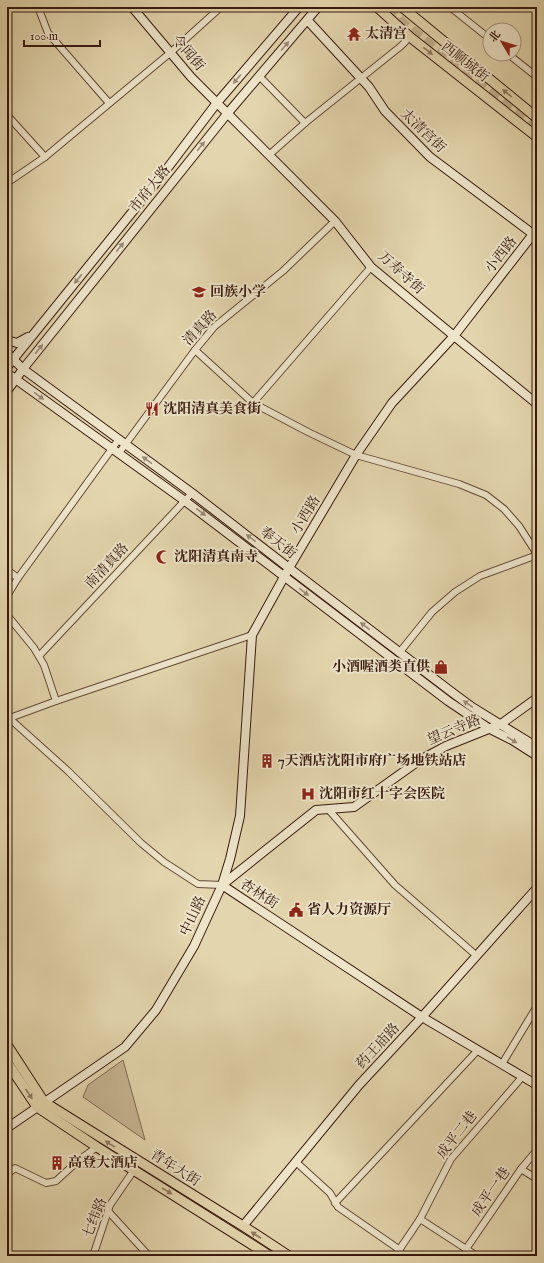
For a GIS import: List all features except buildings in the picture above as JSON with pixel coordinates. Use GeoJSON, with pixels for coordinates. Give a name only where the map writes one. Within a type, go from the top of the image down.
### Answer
{"type":"FeatureCollection","features":[{"type":"Feature","properties":{"kind":"main road","name":"西顺城街"},"geometry":{"type":"LineString","coordinates":[[377,7],[410,37],[537,136]]}},
{"type":"Feature","properties":{"kind":"main road","name":"西顺城街"},"geometry":{"type":"LineString","coordinates":[[402,7],[537,118]]}},
{"type":"Feature","properties":{"kind":"main road","name":"青年大街"},"geometry":{"type":"LineString","coordinates":[[7,1044],[41,1104],[243,1226],[289,1256]]}},
{"type":"Feature","properties":{"kind":"main road","name":"青年大街"},"geometry":{"type":"LineString","coordinates":[[7,1062],[41,1104],[97,1147],[270,1256]]}},
{"type":"Feature","properties":{"kind":"street"},"geometry":{"type":"LineString","coordinates":[[38,7],[48,33],[109,103]]}},
{"type":"Feature","properties":{"kind":"street","name":"令闻街"},"geometry":{"type":"LineString","coordinates":[[132,7],[170,53],[216,104],[227,114]]}},
{"type":"Feature","properties":{"kind":"street"},"geometry":{"type":"LineString","coordinates":[[7,183],[45,157],[170,53],[221,7]]}},
{"type":"Feature","properties":{"kind":"street","name":"市府大路"},"geometry":{"type":"LineString","coordinates":[[7,367],[10,356],[33,335],[163,174],[216,104],[299,7]]}},
{"type":"Feature","properties":{"kind":"street","name":"市府大路"},"geometry":{"type":"LineString","coordinates":[[7,391],[227,114],[318,7]]}},
{"type":"Feature","properties":{"kind":"street"},"geometry":{"type":"LineString","coordinates":[[450,7],[482,33]]}},
{"type":"Feature","properties":{"kind":"street","name":"太清宫街"},"geometry":{"type":"LineString","coordinates":[[310,23],[369,87],[385,111],[430,157],[536,234]]}},
{"type":"Feature","properties":{"kind":"street"},"geometry":{"type":"LineString","coordinates":[[269,155],[304,123],[401,46],[410,37]]}},
{"type":"Feature","properties":{"kind":"street"},"geometry":{"type":"LineString","coordinates":[[518,62],[537,77]]}},
{"type":"Feature","properties":{"kind":"street"},"geometry":{"type":"LineString","coordinates":[[262,79],[304,123]]}},
{"type":"Feature","properties":{"kind":"street","name":"万寿寺街"},"geometry":{"type":"LineString","coordinates":[[227,114],[335,221],[371,267],[537,404]]}},
{"type":"Feature","properties":{"kind":"street"},"geometry":{"type":"LineString","coordinates":[[7,115],[45,157]]}},
{"type":"Feature","properties":{"kind":"street","name":"清真路"},"geometry":{"type":"LineString","coordinates":[[7,596],[18,578],[115,450],[214,327],[283,272],[335,221]]}},
{"type":"Feature","properties":{"kind":"street","name":"小西路"},"geometry":{"type":"LineString","coordinates":[[252,635],[289,568],[356,455],[392,403],[454,336],[536,234]]}},
{"type":"Feature","properties":{"kind":"street"},"geometry":{"type":"LineString","coordinates":[[253,403],[371,267]]}},
{"type":"Feature","properties":{"kind":"street"},"geometry":{"type":"LineString","coordinates":[[7,340],[17,343],[33,335]]}},
{"type":"Feature","properties":{"kind":"street"},"geometry":{"type":"LineString","coordinates":[[195,350],[253,403],[356,455],[459,484],[486,495],[504,508],[519,526],[537,554],[480,576],[455,592],[432,612],[399,653]]}},
{"type":"Feature","properties":{"kind":"street","name":"奉天街"},"geometry":{"type":"LineString","coordinates":[[10,356],[23,369],[192,493],[399,653],[472,707],[537,747]]}},
{"type":"Feature","properties":{"kind":"street","name":"奉天街"},"geometry":{"type":"LineString","coordinates":[[7,372],[185,501],[448,701],[490,729],[512,740],[537,756]]}},
{"type":"Feature","properties":{"kind":"street","name":"南清真路"},"geometry":{"type":"LineString","coordinates":[[39,656],[192,493]]}},
{"type":"Feature","properties":{"kind":"street"},"geometry":{"type":"LineString","coordinates":[[7,570],[18,578]]}},
{"type":"Feature","properties":{"kind":"street"},"geometry":{"type":"LineString","coordinates":[[7,615],[39,656],[44,665],[56,701]]}},
{"type":"Feature","properties":{"kind":"street"},"geometry":{"type":"LineString","coordinates":[[8,719],[56,701],[252,635]]}},
{"type":"Feature","properties":{"kind":"street","name":"中山路"},"geometry":{"type":"LineString","coordinates":[[7,1128],[125,1047],[156,1010],[194,946],[222,885],[240,816],[252,635]]}},
{"type":"Feature","properties":{"kind":"street","name":"望云寺路"},"geometry":{"type":"LineString","coordinates":[[222,885],[316,810],[354,807],[420,760],[446,746],[501,724],[537,698]]}},
{"type":"Feature","properties":{"kind":"street","name":"杏林街"},"geometry":{"type":"LineString","coordinates":[[8,719],[68,771],[141,843],[164,862],[198,884],[222,885],[422,1017],[537,1085]]}},
{"type":"Feature","properties":{"kind":"street"},"geometry":{"type":"LineString","coordinates":[[328,809],[395,885],[477,956]]}},
{"type":"Feature","properties":{"kind":"street","name":"药王庙路"},"geometry":{"type":"LineString","coordinates":[[243,1226],[359,1085],[537,888]]}},
{"type":"Feature","properties":{"kind":"street"},"geometry":{"type":"LineString","coordinates":[[502,1064],[537,1006]]}},
{"type":"Feature","properties":{"kind":"street"},"geometry":{"type":"LineString","coordinates":[[335,1203],[478,1050]]}},
{"type":"Feature","properties":{"kind":"street","name":"成平二巷"},"geometry":{"type":"LineString","coordinates":[[396,1256],[420,1219],[451,1159],[523,1076]]}},
{"type":"Feature","properties":{"kind":"street"},"geometry":{"type":"LineString","coordinates":[[7,1174],[14,1168],[46,1184],[56,1181],[79,1160],[97,1147]]}},
{"type":"Feature","properties":{"kind":"street","name":"成平一巷"},"geometry":{"type":"LineString","coordinates":[[466,1249],[537,1150]]}},
{"type":"Feature","properties":{"kind":"street"},"geometry":{"type":"LineString","coordinates":[[296,1162],[330,1193],[338,1207],[400,1250]]}},
{"type":"Feature","properties":{"kind":"street"},"geometry":{"type":"LineString","coordinates":[[522,1169],[537,1179]]}},
{"type":"Feature","properties":{"kind":"street","name":"七纬路"},"geometry":{"type":"LineString","coordinates":[[93,1256],[110,1205],[134,1170]]}},
{"type":"Feature","properties":{"kind":"street"},"geometry":{"type":"LineString","coordinates":[[108,1212],[149,1256]]}},
{"type":"Feature","properties":{"kind":"street"},"geometry":{"type":"LineString","coordinates":[[420,1219],[477,1256]]}},
{"type":"Feature","properties":{"kind":"shaded area"},"geometry":{"type":"Polygon","coordinates":[[[123,1060],[145,1140],[83,1097],[88,1085],[123,1060]]]}},
{"type":"Feature","properties":{"kind":"tunnel"},"geometry":{"type":"LineString","coordinates":[[388,7],[402,23],[537,130]]}},
{"type":"Feature","properties":{"kind":"place","name":"太清宫"},"geometry":{"type":"Point","coordinates":[354,34]}},
{"type":"Feature","properties":{"kind":"place","name":"回族小学"},"geometry":{"type":"Point","coordinates":[199,292]}},
{"type":"Feature","properties":{"kind":"place","name":"沈阳清真美食街"},"geometry":{"type":"Point","coordinates":[152,409]}},
{"type":"Feature","properties":{"kind":"place","name":"沈阳清真南寺"},"geometry":{"type":"Point","coordinates":[163,557]}},
{"type":"Feature","properties":{"kind":"place","name":"小酒喔酒类直供"},"geometry":{"type":"Point","coordinates":[441,667]}},
{"type":"Feature","properties":{"kind":"place","name":"7天酒店沈阳市府广场地铁站店"},"geometry":{"type":"Point","coordinates":[267,761]}},
{"type":"Feature","properties":{"kind":"place","name":"沈阳市红十字会医院"},"geometry":{"type":"Point","coordinates":[308,794]}},
{"type":"Feature","properties":{"kind":"place","name":"省人力资源厅"},"geometry":{"type":"Point","coordinates":[296,910]}},
{"type":"Feature","properties":{"kind":"place","name":"高登大酒店"},"geometry":{"type":"Point","coordinates":[57,1163]}}]}
